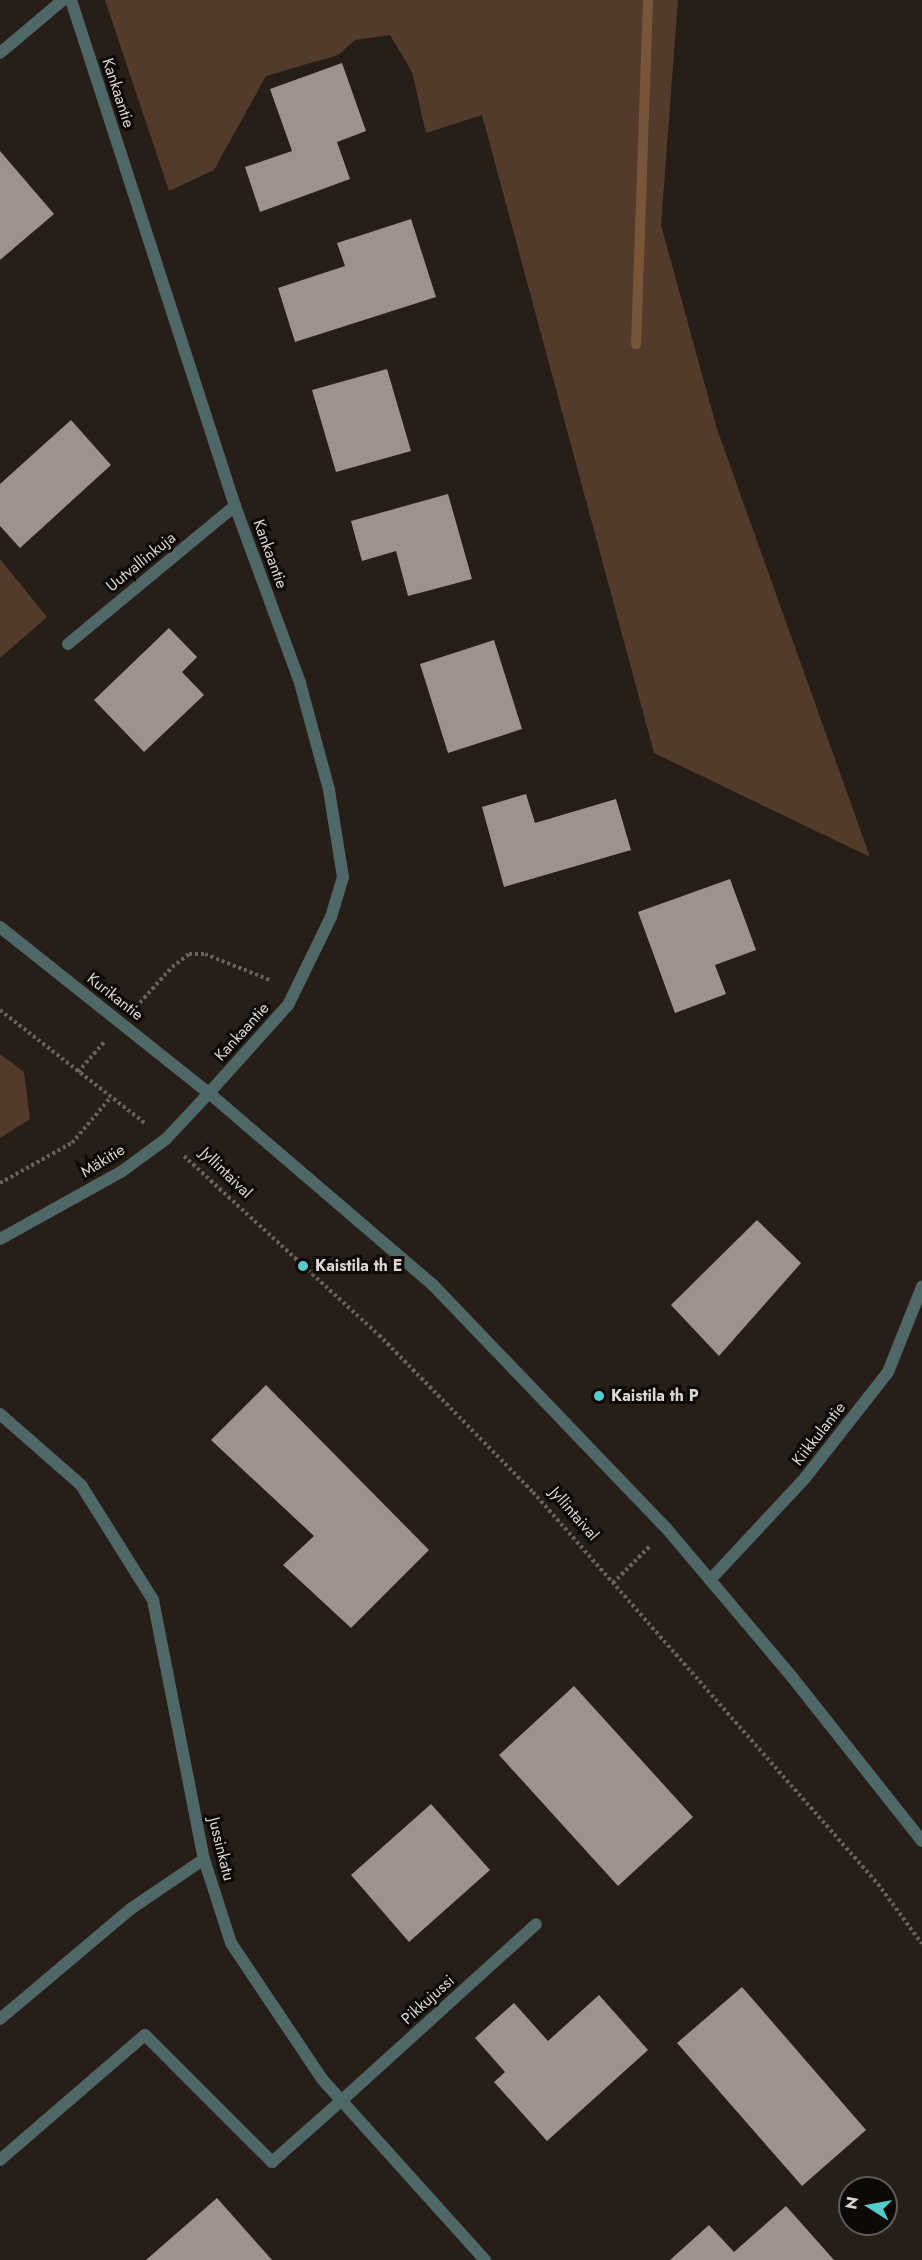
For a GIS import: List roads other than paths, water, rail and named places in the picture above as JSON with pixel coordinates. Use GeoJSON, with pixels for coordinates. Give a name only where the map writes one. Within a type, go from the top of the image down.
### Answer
{"type":"FeatureCollection","features":[{"type":"Feature","properties":{"kind":"street"},"geometry":{"type":"LineString","coordinates":[[0,53],[63,0]]}},
{"type":"Feature","properties":{"kind":"street","name":"Kankaantie"},"geometry":{"type":"LineString","coordinates":[[71,0],[235,506],[300,683],[329,790],[343,877],[332,917],[295,992],[249,1051],[209,1093]]}},
{"type":"Feature","properties":{"kind":"street","name":"Uutvallinkuja"},"geometry":{"type":"LineString","coordinates":[[68,644],[235,506]]}},
{"type":"Feature","properties":{"kind":"street","name":"Kurikantie"},"geometry":{"type":"LineString","coordinates":[[0,927],[209,1093]]}},
{"type":"Feature","properties":{"kind":"street"},"geometry":{"type":"LineString","coordinates":[[209,1093],[432,1284],[667,1529],[792,1677],[922,1841]]}},
{"type":"Feature","properties":{"kind":"street","name":"Mäkitie"},"geometry":{"type":"LineString","coordinates":[[0,1239],[121,1172],[166,1139],[209,1093]]}},
{"type":"Feature","properties":{"kind":"street","name":"Kiikkulantie"},"geometry":{"type":"LineString","coordinates":[[710,1580],[805,1478],[888,1372],[922,1287]]}},
{"type":"Feature","properties":{"kind":"street","name":"Jussinkatu"},"geometry":{"type":"LineString","coordinates":[[0,1414],[81,1485],[153,1600],[204,1859],[231,1943],[322,2079],[485,2260]]}},
{"type":"Feature","properties":{"kind":"street"},"geometry":{"type":"LineString","coordinates":[[0,2019],[132,1908],[204,1859]]}},
{"type":"Feature","properties":{"kind":"street","name":"Pikkujussi"},"geometry":{"type":"LineString","coordinates":[[0,2160],[145,2035],[272,2162],[536,1924]]}},
{"type":"Feature","properties":{"kind":"waterway"},"geometry":{"type":"LineString","coordinates":[[636,344],[648,0]]}},
{"type":"Feature","properties":{"kind":"place","name":"Kaistila th E"},"geometry":{"type":"Point","coordinates":[303,1266]}},
{"type":"Feature","properties":{"kind":"place","name":"Kaistila th P"},"geometry":{"type":"Point","coordinates":[599,1396]}}]}
